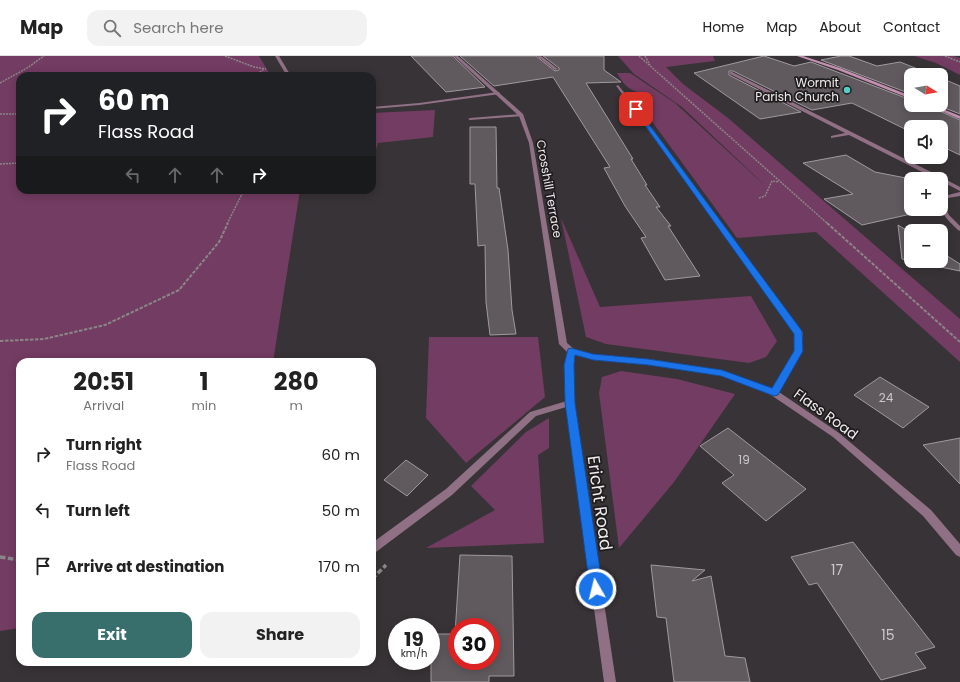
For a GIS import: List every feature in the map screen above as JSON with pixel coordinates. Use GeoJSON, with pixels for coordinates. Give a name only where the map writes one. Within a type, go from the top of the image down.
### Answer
{"type":"FeatureCollection","features":[{"type":"Feature","properties":{"kind":"main road"},"geometry":{"type":"LineString","coordinates":[[799,56],[839,69],[904,95]]}},
{"type":"Feature","properties":{"kind":"main road"},"geometry":{"type":"LineString","coordinates":[[946,112],[960,118]]}},
{"type":"Feature","properties":{"kind":"street"},"geometry":{"type":"LineString","coordinates":[[277,56],[286,70]]}},
{"type":"Feature","properties":{"kind":"street","name":"Crosshill Terrace"},"geometry":{"type":"LineString","coordinates":[[456,56],[521,115],[531,143],[564,344],[571,351]]}},
{"type":"Feature","properties":{"kind":"street"},"geometry":{"type":"LineString","coordinates":[[539,56],[556,69]]}},
{"type":"Feature","properties":{"kind":"street"},"geometry":{"type":"LineString","coordinates":[[731,72],[927,172]]}},
{"type":"Feature","properties":{"kind":"street"},"geometry":{"type":"LineString","coordinates":[[618,86],[799,333],[798,351],[774,393]]}},
{"type":"Feature","properties":{"kind":"street"},"geometry":{"type":"LineString","coordinates":[[376,108],[419,104],[498,93]]}},
{"type":"Feature","properties":{"kind":"street"},"geometry":{"type":"LineString","coordinates":[[627,97],[646,96]]}},
{"type":"Feature","properties":{"kind":"street"},"geometry":{"type":"LineString","coordinates":[[470,119],[521,115]]}},
{"type":"Feature","properties":{"kind":"street"},"geometry":{"type":"LineString","coordinates":[[833,137],[850,133]]}},
{"type":"Feature","properties":{"kind":"street"},"geometry":{"type":"LineString","coordinates":[[948,183],[960,189]]}},
{"type":"Feature","properties":{"kind":"street"},"geometry":{"type":"LineString","coordinates":[[948,197],[960,194]]}},
{"type":"Feature","properties":{"kind":"street"},"geometry":{"type":"LineString","coordinates":[[947,216],[960,229]]}},
{"type":"Feature","properties":{"kind":"street","name":"Flass Road"},"geometry":{"type":"LineString","coordinates":[[571,351],[593,357],[648,362],[722,373],[774,393],[836,436],[921,508],[960,552]]}},
{"type":"Feature","properties":{"kind":"street","name":"Ericht Road"},"geometry":{"type":"LineString","coordinates":[[571,351],[569,365],[570,403],[610,682]]}},
{"type":"Feature","properties":{"kind":"street"},"geometry":{"type":"LineString","coordinates":[[376,547],[449,492],[533,414],[570,403]]}},
{"type":"Feature","properties":{"kind":"path"},"geometry":{"type":"LineString","coordinates":[[20,72],[44,56]]}},
{"type":"Feature","properties":{"kind":"path"},"geometry":{"type":"LineString","coordinates":[[225,56],[264,69],[286,70]]}},
{"type":"Feature","properties":{"kind":"path"},"geometry":{"type":"LineString","coordinates":[[639,56],[960,342]]}},
{"type":"Feature","properties":{"kind":"path"},"geometry":{"type":"LineString","coordinates":[[646,56],[651,67]]}},
{"type":"Feature","properties":{"kind":"path"},"geometry":{"type":"LineString","coordinates":[[945,56],[960,62]]}},
{"type":"Feature","properties":{"kind":"path"},"geometry":{"type":"LineString","coordinates":[[260,72],[264,69]]}},
{"type":"Feature","properties":{"kind":"path"},"geometry":{"type":"LineString","coordinates":[[0,83],[16,74]]}},
{"type":"Feature","properties":{"kind":"path"},"geometry":{"type":"LineString","coordinates":[[0,114],[16,114]]}},
{"type":"Feature","properties":{"kind":"path"},"geometry":{"type":"LineString","coordinates":[[0,164],[16,163]]}},
{"type":"Feature","properties":{"kind":"path"},"geometry":{"type":"LineString","coordinates":[[759,198],[765,196],[772,182],[780,182]]}},
{"type":"Feature","properties":{"kind":"path"},"geometry":{"type":"LineString","coordinates":[[0,341],[44,339],[105,324],[179,290],[219,242],[242,194]]}},
{"type":"Feature","properties":{"kind":"path"},"geometry":{"type":"LineString","coordinates":[[0,557],[16,559]]}},
{"type":"Feature","properties":{"kind":"shaded area"},"geometry":{"type":"Polygon","coordinates":[[[0,56],[259,56],[269,72],[16,72],[16,194],[299,194],[274,358],[16,358],[16,629],[0,631],[0,56]]]}},
{"type":"Feature","properties":{"kind":"shaded area"},"geometry":{"type":"Polygon","coordinates":[[[618,56],[713,56],[715,61],[666,67],[683,84],[728,118],[960,319],[960,362],[816,232],[737,238],[640,105],[653,96],[634,91],[623,82],[617,73],[630,73],[675,103],[769,189],[682,107],[634,74],[618,56]]]}},
{"type":"Feature","properties":{"kind":"shaded area"},"geometry":{"type":"Polygon","coordinates":[[[914,56],[954,56],[960,58],[960,75],[948,68],[914,56]]]}},
{"type":"Feature","properties":{"kind":"shaded area"},"geometry":{"type":"Polygon","coordinates":[[[435,110],[433,137],[378,143],[376,150],[376,113],[435,110]]]}},
{"type":"Feature","properties":{"kind":"shaded area"},"geometry":{"type":"Polygon","coordinates":[[[561,218],[600,307],[751,296],[777,341],[766,357],[749,363],[606,344],[586,337],[561,218]]]}},
{"type":"Feature","properties":{"kind":"shaded area"},"geometry":{"type":"Polygon","coordinates":[[[429,337],[538,337],[545,397],[466,463],[426,418],[429,337]]]}},
{"type":"Feature","properties":{"kind":"shaded area"},"geometry":{"type":"Polygon","coordinates":[[[621,371],[677,379],[735,394],[674,482],[619,548],[599,393],[602,377],[621,371]]]}},
{"type":"Feature","properties":{"kind":"shaded area"},"geometry":{"type":"Polygon","coordinates":[[[549,418],[549,448],[538,455],[544,543],[426,548],[495,510],[471,486],[526,432],[549,418]]]}},
{"type":"Feature","properties":{"kind":"building"},"geometry":{"type":"Polygon","coordinates":[[[411,56],[453,56],[485,87],[446,92],[411,56]]]}},
{"type":"Feature","properties":{"kind":"building"},"geometry":{"type":"Polygon","coordinates":[[[460,56],[536,56],[555,71],[559,70],[559,68],[543,56],[604,56],[604,70],[621,82],[586,83],[633,159],[631,159],[647,185],[645,185],[660,207],[656,207],[671,226],[668,226],[700,276],[665,280],[641,238],[646,237],[625,206],[604,168],[610,167],[553,77],[494,86],[460,56]]]}},
{"type":"Feature","properties":{"kind":"building"},"geometry":{"type":"Polygon","coordinates":[[[764,56],[794,66],[811,62],[904,97],[904,112],[942,112],[960,120],[960,155],[948,149],[948,120],[904,120],[904,129],[852,103],[812,110],[733,71],[729,71],[729,75],[801,112],[760,119],[694,73],[764,56]]]}},
{"type":"Feature","properties":{"kind":"building"},"geometry":{"type":"Polygon","coordinates":[[[849,56],[877,66],[900,62],[915,68],[904,68],[904,91],[821,60],[849,56]]]}},
{"type":"Feature","properties":{"kind":"building"},"geometry":{"type":"Polygon","coordinates":[[[948,81],[960,86],[960,114],[948,109],[948,81]]]}},
{"type":"Feature","properties":{"kind":"building"},"geometry":{"type":"Polygon","coordinates":[[[470,127],[496,127],[497,188],[499,188],[508,250],[512,310],[516,334],[490,335],[486,302],[485,245],[478,246],[475,184],[470,184],[470,127]]]}},
{"type":"Feature","properties":{"kind":"building"},"geometry":{"type":"Polygon","coordinates":[[[846,155],[875,172],[904,178],[904,216],[862,225],[824,199],[853,194],[803,163],[846,155]]]}},
{"type":"Feature","properties":{"kind":"building"},"geometry":{"type":"Polygon","coordinates":[[[898,225],[904,229],[904,259],[902,259],[898,225]]]}},
{"type":"Feature","properties":{"kind":"building"},"geometry":{"type":"Polygon","coordinates":[[[948,256],[960,264],[960,271],[946,268],[948,268],[948,256]]]}},
{"type":"Feature","properties":{"kind":"building"},"geometry":{"type":"Polygon","coordinates":[[[880,377],[929,407],[903,428],[854,395],[880,377]]]}},
{"type":"Feature","properties":{"kind":"building"},"geometry":{"type":"Polygon","coordinates":[[[728,428],[806,489],[766,521],[722,483],[734,475],[700,446],[728,428]]]}},
{"type":"Feature","properties":{"kind":"building"},"geometry":{"type":"Polygon","coordinates":[[[960,438],[960,484],[923,445],[960,438]]]}},
{"type":"Feature","properties":{"kind":"building"},"geometry":{"type":"Polygon","coordinates":[[[406,460],[428,475],[407,496],[384,480],[406,460]]]}},
{"type":"Feature","properties":{"kind":"building"},"geometry":{"type":"Polygon","coordinates":[[[853,542],[935,647],[915,653],[926,668],[881,680],[817,583],[809,585],[791,557],[853,542]]]}},
{"type":"Feature","properties":{"kind":"building"},"geometry":{"type":"Polygon","coordinates":[[[460,555],[512,556],[514,676],[489,676],[489,682],[431,682],[431,670],[440,670],[440,634],[448,634],[448,670],[500,670],[500,618],[456,618],[460,555]]]}},
{"type":"Feature","properties":{"kind":"building"},"geometry":{"type":"Polygon","coordinates":[[[651,565],[705,570],[692,581],[711,576],[725,656],[745,658],[750,682],[674,682],[666,618],[657,617],[651,565]]]}},
{"type":"Feature","properties":{"kind":"place","name":"Wormit Parish Church"},"geometry":{"type":"Point","coordinates":[847,90]}},
{"type":"Feature","properties":{"kind":"route"},"geometry":{"type":"LineString","coordinates":[[596,589],[570,403],[569,365],[571,351],[593,357],[648,362],[722,373],[774,393],[798,351],[799,333],[636,109]]}}]}
